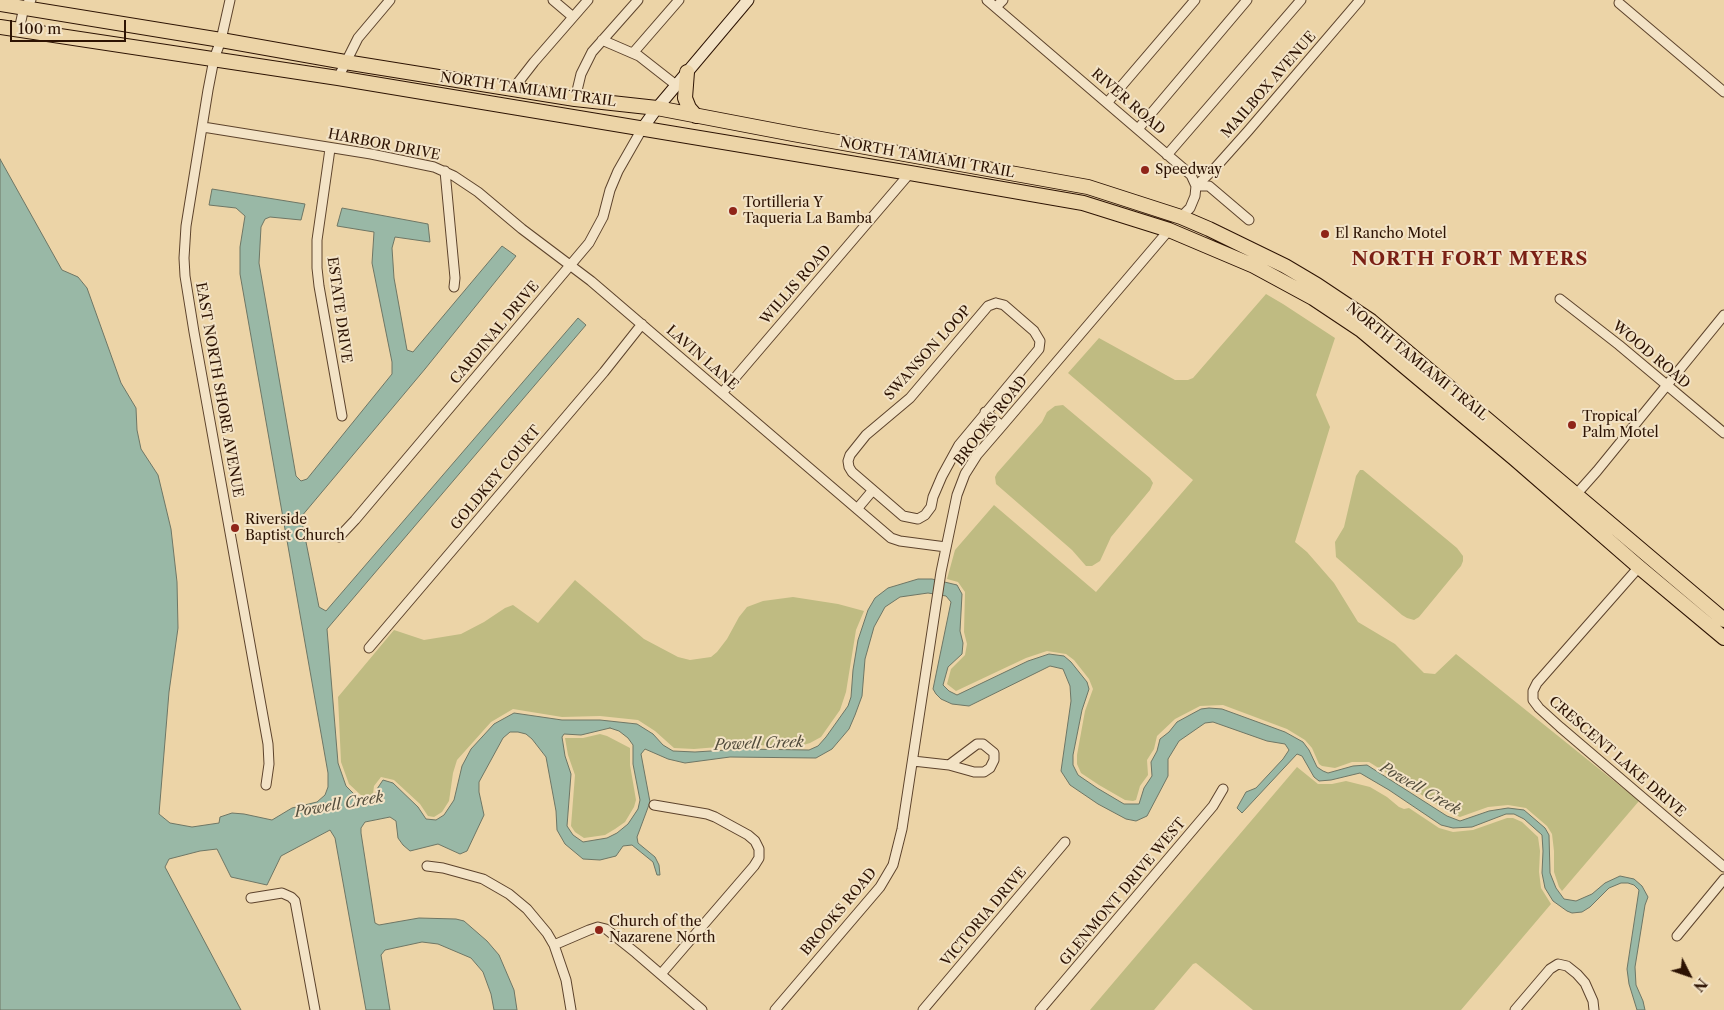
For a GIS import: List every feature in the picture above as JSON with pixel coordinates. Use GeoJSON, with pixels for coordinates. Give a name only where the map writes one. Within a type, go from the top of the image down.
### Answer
{"type":"FeatureCollection","features":[{"type":"Feature","properties":{"kind":"main road"},"geometry":{"type":"LineString","coordinates":[[642,129],[657,108],[748,0]]}},
{"type":"Feature","properties":{"kind":"main road","name":"NORTH TAMIAMI TRAIL"},"geometry":{"type":"LineString","coordinates":[[0,4],[27,4],[345,62],[574,99],[657,108],[1088,187],[1181,217],[1268,257],[1317,285],[1371,321],[1427,368],[1572,500],[1639,567],[1724,638]]}},
{"type":"Feature","properties":{"kind":"main road","name":"NORTH TAMIAMI TRAIL"},"geometry":{"type":"LineString","coordinates":[[0,27],[338,78],[910,173],[1083,204],[1170,230],[1254,266],[1313,298],[1361,330],[1724,620]]}},
{"type":"Feature","properties":{"kind":"main road"},"geometry":{"type":"LineString","coordinates":[[687,72],[685,98],[689,108],[696,116]]}},
{"type":"Feature","properties":{"kind":"main road"},"geometry":{"type":"LineString","coordinates":[[910,173],[923,164],[942,160]]}},
{"type":"Feature","properties":{"kind":"main road"},"geometry":{"type":"LineString","coordinates":[[1139,221],[1167,222],[1181,217]]}},
{"type":"Feature","properties":{"kind":"main road"},"geometry":{"type":"LineString","coordinates":[[1170,230],[1183,227],[1209,229]]}},
{"type":"Feature","properties":{"kind":"main road"},"geometry":{"type":"LineString","coordinates":[[1361,330],[1374,334],[1386,344],[1396,343]]}},
{"type":"Feature","properties":{"kind":"main road"},"geometry":{"type":"LineString","coordinates":[[1393,357],[1400,355],[1407,357],[1427,368]]}},
{"type":"Feature","properties":{"kind":"street","name":"EAST NORTH SHORE AVENUE"},"geometry":{"type":"LineString","coordinates":[[230,0],[221,40],[214,59],[184,240],[185,276],[268,744],[269,758],[266,785]]}},
{"type":"Feature","properties":{"kind":"street"},"geometry":{"type":"LineString","coordinates":[[338,78],[358,38],[388,0]]}},
{"type":"Feature","properties":{"kind":"street"},"geometry":{"type":"LineString","coordinates":[[553,0],[573,17]]}},
{"type":"Feature","properties":{"kind":"street"},"geometry":{"type":"LineString","coordinates":[[513,89],[588,0]]}},
{"type":"Feature","properties":{"kind":"street"},"geometry":{"type":"LineString","coordinates":[[574,99],[581,74],[592,52],[638,0]]}},
{"type":"Feature","properties":{"kind":"street"},"geometry":{"type":"LineString","coordinates":[[633,53],[679,0]]}},
{"type":"Feature","properties":{"kind":"street"},"geometry":{"type":"LineString","coordinates":[[992,2],[1003,0]]}},
{"type":"Feature","properties":{"kind":"street"},"geometry":{"type":"LineString","coordinates":[[1107,102],[1195,0]]}},
{"type":"Feature","properties":{"kind":"street"},"geometry":{"type":"LineString","coordinates":[[1138,129],[1247,0]]}},
{"type":"Feature","properties":{"kind":"street"},"geometry":{"type":"LineString","coordinates":[[1167,155],[1301,0]]}},
{"type":"Feature","properties":{"kind":"street","name":"MAILBOX AVENUE"},"geometry":{"type":"LineString","coordinates":[[1196,186],[1248,131],[1360,0]]}},
{"type":"Feature","properties":{"kind":"street","name":"RIVER ROAD"},"geometry":{"type":"LineString","coordinates":[[992,2],[1190,175],[1196,186]]}},
{"type":"Feature","properties":{"kind":"street"},"geometry":{"type":"LineString","coordinates":[[1619,3],[1724,92]]}},
{"type":"Feature","properties":{"kind":"street"},"geometry":{"type":"LineString","coordinates":[[18,30],[27,4]]}},
{"type":"Feature","properties":{"kind":"street"},"geometry":{"type":"LineString","coordinates":[[602,40],[645,59],[676,85]]}},
{"type":"Feature","properties":{"kind":"street","name":"HARBOR DRIVE"},"geometry":{"type":"LineString","coordinates":[[203,127],[380,156],[434,167],[445,172],[454,287]]}},
{"type":"Feature","properties":{"kind":"street","name":"CARDINAL DRIVE"},"geometry":{"type":"LineString","coordinates":[[339,537],[589,243],[599,226],[614,180],[642,129]]}},
{"type":"Feature","properties":{"kind":"street","name":"ESTATE DRIVE"},"geometry":{"type":"LineString","coordinates":[[330,149],[317,240],[317,268],[342,416]]}},
{"type":"Feature","properties":{"kind":"street","name":"LAVIN LANE"},"geometry":{"type":"LineString","coordinates":[[445,172],[464,181],[522,229],[571,265],[891,538],[900,541],[946,547]]}},
{"type":"Feature","properties":{"kind":"street","name":"WILLIS ROAD"},"geometry":{"type":"LineString","coordinates":[[722,393],[910,173]]}},
{"type":"Feature","properties":{"kind":"street"},"geometry":{"type":"LineString","coordinates":[[1181,217],[1193,203],[1196,186],[1209,186],[1249,220]]}},
{"type":"Feature","properties":{"kind":"street","name":"BROOKS ROAD"},"geometry":{"type":"LineString","coordinates":[[775,1010],[890,873],[902,829],[941,572],[957,495],[965,474],[977,455],[1170,230]]}},
{"type":"Feature","properties":{"kind":"street","name":"WOOD ROAD"},"geometry":{"type":"LineString","coordinates":[[1560,299],[1619,345],[1724,433]]}},
{"type":"Feature","properties":{"kind":"street","name":"SWANSON LOOP"},"geometry":{"type":"LineString","coordinates":[[1001,304],[1038,335],[1040,345],[1033,356],[985,412],[954,453],[933,496],[931,507],[925,515],[918,519],[903,516],[849,467],[850,455],[866,435],[910,398],[988,306],[1001,304]]}},
{"type":"Feature","properties":{"kind":"street"},"geometry":{"type":"LineString","coordinates":[[1572,500],[1724,315]]}},
{"type":"Feature","properties":{"kind":"street","name":"GOLDKEY COURT"},"geometry":{"type":"LineString","coordinates":[[368,648],[604,372],[642,324]]}},
{"type":"Feature","properties":{"kind":"street"},"geometry":{"type":"LineString","coordinates":[[985,412],[1002,426]]}},
{"type":"Feature","properties":{"kind":"street"},"geometry":{"type":"LineString","coordinates":[[857,509],[873,490]]}},
{"type":"Feature","properties":{"kind":"street","name":"CRESCENT LAKE DRIVE"},"geometry":{"type":"LineString","coordinates":[[1639,567],[1537,683],[1533,691],[1533,700],[1560,727],[1724,867]]}},
{"type":"Feature","properties":{"kind":"street"},"geometry":{"type":"LineString","coordinates":[[913,761],[949,765],[974,772],[984,772],[990,768],[994,760],[994,753],[983,744],[977,744],[949,765]]}},
{"type":"Feature","properties":{"kind":"street","name":"GLENMONT DRIVE WEST"},"geometry":{"type":"LineString","coordinates":[[1040,1010],[1213,806],[1224,789]]}},
{"type":"Feature","properties":{"kind":"street"},"geometry":{"type":"LineString","coordinates":[[654,805],[707,814],[748,835],[755,841],[759,849],[759,858],[754,866],[661,974]]}},
{"type":"Feature","properties":{"kind":"street","name":"VICTORIA DRIVE"},"geometry":{"type":"LineString","coordinates":[[923,1010],[1065,842]]}},
{"type":"Feature","properties":{"kind":"street"},"geometry":{"type":"LineString","coordinates":[[427,866],[444,868],[474,876],[500,888],[535,917],[554,945],[566,980],[571,1010]]}},
{"type":"Feature","properties":{"kind":"street"},"geometry":{"type":"LineString","coordinates":[[1678,936],[1724,879]]}},
{"type":"Feature","properties":{"kind":"street"},"geometry":{"type":"LineString","coordinates":[[251,898],[282,893],[292,897],[297,906],[315,1010]]}},
{"type":"Feature","properties":{"kind":"street"},"geometry":{"type":"LineString","coordinates":[[554,945],[589,930],[606,929],[702,1010]]}},
{"type":"Feature","properties":{"kind":"street"},"geometry":{"type":"LineString","coordinates":[[1515,1010],[1550,969],[1558,964],[1567,966],[1581,978],[1589,990],[1594,1010]]}},
{"type":"Feature","properties":{"kind":"shaded area"},"geometry":{"type":"Polygon","coordinates":[[[1266,294],[1335,338],[1316,395],[1330,427],[1295,542],[1307,552],[1334,583],[1358,622],[1395,644],[1424,673],[1435,674],[1456,654],[1639,801],[1562,891],[1554,872],[1552,834],[1547,826],[1526,808],[1508,805],[1488,807],[1460,817],[1369,762],[1352,762],[1335,768],[1322,766],[1305,740],[1287,729],[1223,705],[1200,706],[1175,719],[1157,736],[1154,749],[1147,760],[1148,775],[1140,786],[1136,800],[1133,801],[1125,800],[1081,773],[1077,764],[1077,755],[1085,711],[1093,689],[1089,679],[1074,660],[1066,654],[1047,651],[1026,658],[956,691],[947,684],[951,669],[965,655],[967,644],[964,632],[965,592],[958,582],[947,579],[955,550],[994,505],[1096,592],[1193,480],[1068,373],[1099,338],[1175,380],[1188,380],[1193,378],[1266,294]]]}},
{"type":"Feature","properties":{"kind":"shaded area"},"geometry":{"type":"Polygon","coordinates":[[[1063,405],[1150,478],[1153,483],[1150,490],[1111,537],[1100,561],[1092,566],[1086,566],[1072,550],[996,484],[995,477],[997,473],[1042,422],[1047,412],[1055,406],[1063,405]]]}},
{"type":"Feature","properties":{"kind":"shaded area"},"geometry":{"type":"Polygon","coordinates":[[[1360,470],[1363,470],[1457,548],[1463,556],[1461,566],[1419,617],[1414,620],[1402,615],[1336,557],[1335,542],[1344,527],[1356,476],[1360,470]]]}},
{"type":"Feature","properties":{"kind":"shaded area"},"geometry":{"type":"Polygon","coordinates":[[[575,580],[644,639],[678,657],[690,660],[711,657],[727,639],[747,607],[763,601],[793,597],[838,604],[864,611],[856,630],[846,692],[840,710],[821,737],[800,746],[742,745],[694,749],[674,748],[655,731],[638,720],[600,716],[562,717],[513,709],[491,722],[457,760],[449,801],[442,812],[434,817],[428,816],[420,804],[394,780],[381,777],[374,786],[373,794],[369,797],[363,797],[349,784],[341,762],[338,697],[394,630],[424,640],[461,634],[513,605],[538,623],[575,580]]]}},
{"type":"Feature","properties":{"kind":"shaded area"},"geometry":{"type":"Polygon","coordinates":[[[600,734],[630,748],[630,765],[636,800],[625,822],[605,835],[584,838],[575,832],[571,826],[575,775],[568,755],[565,738],[583,738],[600,734]]]}},
{"type":"Feature","properties":{"kind":"shaded area"},"geometry":{"type":"Polygon","coordinates":[[[1297,767],[1318,784],[1346,781],[1370,787],[1399,807],[1409,808],[1439,828],[1453,832],[1473,830],[1507,818],[1513,818],[1522,822],[1538,837],[1541,888],[1551,904],[1461,1010],[1253,1010],[1196,963],[1193,964],[1154,1010],[1090,1010],[1297,767]]]}},
{"type":"Feature","properties":{"kind":"water","name":"Powell Creek"},"geometry":{"type":"Polygon","coordinates":[[[0,159],[62,270],[78,277],[87,288],[121,383],[136,408],[137,430],[141,449],[158,475],[171,529],[177,582],[178,628],[169,692],[159,814],[170,823],[192,827],[219,823],[220,817],[232,813],[272,820],[292,808],[317,802],[325,795],[328,787],[328,773],[240,274],[240,247],[245,216],[236,208],[209,205],[212,189],[305,204],[301,220],[270,217],[265,219],[261,227],[259,263],[296,476],[301,481],[307,479],[392,374],[392,362],[372,263],[374,232],[337,226],[342,208],[428,224],[430,242],[395,237],[392,248],[394,278],[407,350],[413,352],[502,246],[516,256],[425,369],[301,517],[319,607],[326,611],[578,318],[586,325],[327,629],[338,763],[346,786],[362,802],[371,801],[383,780],[393,783],[418,807],[426,819],[436,820],[444,815],[454,800],[462,766],[471,749],[494,724],[514,713],[562,720],[600,720],[637,724],[653,734],[663,745],[673,751],[809,750],[818,746],[826,737],[848,706],[851,697],[858,640],[868,610],[875,598],[888,588],[918,579],[932,579],[957,585],[962,594],[960,631],[963,643],[962,654],[948,667],[943,685],[957,695],[1028,661],[1049,654],[1064,656],[1087,682],[1089,689],[1082,710],[1073,755],[1073,765],[1078,775],[1124,804],[1139,804],[1144,788],[1152,776],[1151,762],[1157,751],[1160,739],[1177,722],[1201,709],[1222,709],[1285,732],[1303,742],[1317,767],[1323,771],[1328,773],[1353,766],[1367,765],[1447,816],[1460,821],[1489,811],[1508,808],[1524,810],[1545,828],[1549,835],[1550,873],[1556,888],[1564,899],[1576,901],[1592,894],[1605,883],[1620,876],[1634,879],[1642,886],[1648,897],[1635,967],[1636,985],[1645,1010],[1637,1010],[1629,984],[1627,969],[1639,890],[1634,885],[1621,883],[1609,888],[1590,907],[1582,912],[1572,913],[1567,911],[1553,901],[1545,888],[1542,873],[1542,835],[1524,819],[1514,814],[1506,814],[1472,827],[1453,828],[1441,825],[1360,773],[1319,781],[1314,777],[1302,756],[1297,754],[1242,813],[1237,808],[1246,792],[1256,788],[1289,750],[1285,744],[1267,741],[1213,722],[1205,723],[1179,741],[1168,759],[1168,776],[1147,816],[1136,821],[1126,819],[1098,804],[1070,785],[1061,771],[1071,701],[1070,686],[1063,669],[1050,666],[969,706],[952,704],[941,699],[936,694],[933,689],[951,602],[946,596],[928,593],[900,597],[885,607],[874,627],[865,659],[862,696],[849,729],[832,749],[816,758],[730,757],[685,763],[668,759],[645,749],[641,754],[650,802],[637,837],[638,843],[655,857],[659,865],[660,875],[657,875],[653,862],[632,845],[623,846],[616,856],[600,860],[583,859],[565,844],[557,830],[556,811],[546,757],[532,739],[526,734],[518,732],[510,732],[503,738],[479,782],[484,815],[467,851],[460,854],[438,844],[410,851],[398,838],[396,821],[390,817],[365,822],[361,828],[361,833],[375,923],[379,925],[419,918],[464,921],[487,941],[499,955],[514,990],[517,1010],[494,1010],[491,994],[483,972],[471,958],[438,944],[422,942],[385,950],[381,955],[390,1010],[366,1010],[335,838],[330,830],[281,856],[267,885],[231,877],[217,849],[200,851],[169,859],[165,867],[241,1010],[0,1010],[0,159]],[[610,728],[581,735],[564,734],[562,737],[565,756],[571,774],[567,826],[573,835],[583,842],[607,838],[617,833],[628,824],[638,809],[640,800],[633,764],[633,745],[619,731],[610,728]]]}},
{"type":"Feature","properties":{"kind":"place","name":"Speedway"},"geometry":{"type":"Point","coordinates":[1145,170]}},
{"type":"Feature","properties":{"kind":"place","name":"Tortilleria Y Taqueria La Bamba"},"geometry":{"type":"Point","coordinates":[733,211]}},
{"type":"Feature","properties":{"kind":"place","name":"El Rancho Motel"},"geometry":{"type":"Point","coordinates":[1325,234]}},
{"type":"Feature","properties":{"kind":"place","name":"Tropical Palm Motel"},"geometry":{"type":"Point","coordinates":[1572,425]}},
{"type":"Feature","properties":{"kind":"place","name":"Riverside Baptist Church"},"geometry":{"type":"Point","coordinates":[235,528]}},
{"type":"Feature","properties":{"kind":"place","name":"Church of the Nazarene North"},"geometry":{"type":"Point","coordinates":[599,930]}},
{"type":"Feature","properties":{"kind":"district","name":"NORTH FORT MYERS"},"geometry":{"type":"Point","coordinates":[1470,260]}}]}
